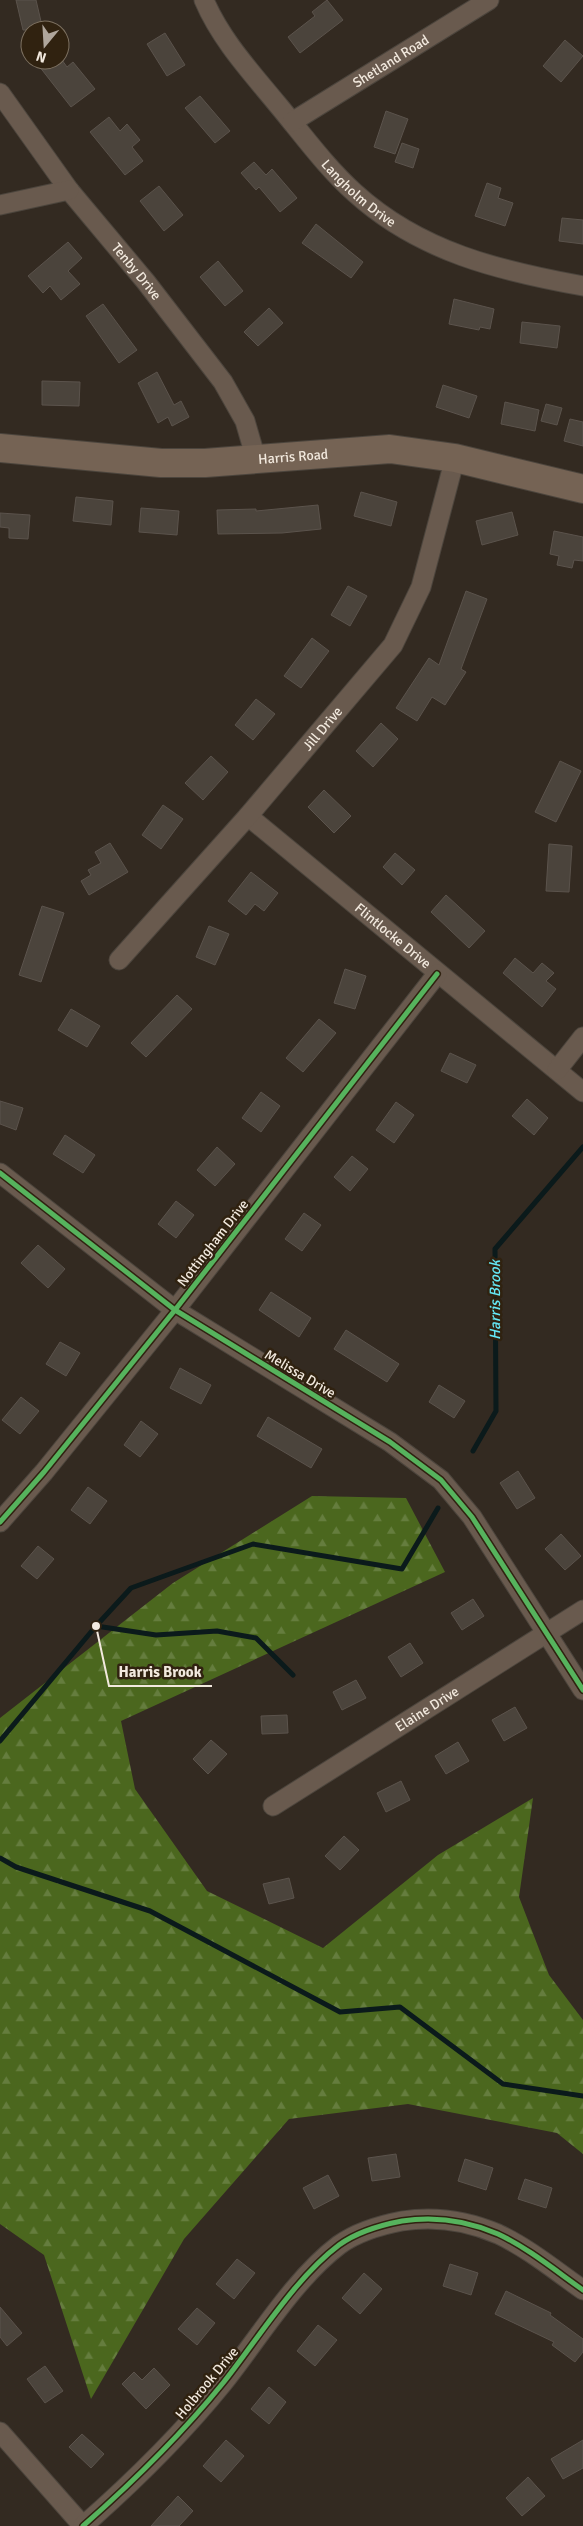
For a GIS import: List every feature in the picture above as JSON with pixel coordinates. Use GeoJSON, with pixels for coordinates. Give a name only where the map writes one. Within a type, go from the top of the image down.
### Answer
{"type":"FeatureCollection","features":[{"type":"Feature","properties":{"kind":"street","name":"Langholm Drive"},"geometry":{"type":"LineString","coordinates":[[204,0],[211,16],[234,51],[326,163],[355,193],[387,219],[446,251],[496,268],[583,286]]}},
{"type":"Feature","properties":{"kind":"street","name":"Shetland Road"},"geometry":{"type":"LineString","coordinates":[[292,122],[489,0]]}},
{"type":"Feature","properties":{"kind":"street","name":"Tenby Drive"},"geometry":{"type":"LineString","coordinates":[[0,93],[69,190],[146,282],[223,382],[245,421],[256,459]]}},
{"type":"Feature","properties":{"kind":"street"},"geometry":{"type":"LineString","coordinates":[[0,205],[69,190]]}},
{"type":"Feature","properties":{"kind":"street","name":"Harris Road"},"geometry":{"type":"LineString","coordinates":[[0,448],[162,463],[205,463],[390,449],[455,458],[583,489]]}},
{"type":"Feature","properties":{"kind":"street","name":"Jill Drive"},"geometry":{"type":"LineString","coordinates":[[119,960],[248,816],[394,645],[421,587],[455,458]]}},
{"type":"Feature","properties":{"kind":"street","name":"Flintlocke Drive"},"geometry":{"type":"LineString","coordinates":[[248,816],[437,974],[583,1092]]}},
{"type":"Feature","properties":{"kind":"street","name":"Nottingham Drive"},"geometry":{"type":"LineString","coordinates":[[0,1522],[44,1472],[175,1310],[437,974]]}},
{"type":"Feature","properties":{"kind":"street"},"geometry":{"type":"LineString","coordinates":[[556,1070],[583,1037]]}},
{"type":"Feature","properties":{"kind":"street","name":"Melissa Drive"},"geometry":{"type":"LineString","coordinates":[[0,1173],[175,1310],[390,1442],[441,1480],[472,1517],[583,1690]]}},
{"type":"Feature","properties":{"kind":"street","name":"Elaine Drive"},"geometry":{"type":"LineString","coordinates":[[273,1806],[583,1610]]}},
{"type":"Feature","properties":{"kind":"street","name":"Holbrook Drive"},"geometry":{"type":"LineString","coordinates":[[83,2526],[152,2462],[188,2423],[221,2385],[317,2264],[341,2244],[378,2226],[419,2219],[460,2222],[499,2234],[583,2290]]}},
{"type":"Feature","properties":{"kind":"street"},"geometry":{"type":"LineString","coordinates":[[0,2432],[83,2526]]}},
{"type":"Feature","properties":{"kind":"green space"},"geometry":{"type":"Polygon","coordinates":[[[312,1496],[406,1498],[445,1572],[121,1721],[135,1789],[207,1891],[323,1948],[438,1855],[533,1798],[519,1897],[549,1975],[583,2020],[583,2154],[557,2133],[408,2104],[289,2119],[184,2239],[91,2399],[44,2255],[0,2224],[0,1718],[173,1583],[312,1496]]]}},
{"type":"Feature","properties":{"kind":"building"},"geometry":{"type":"Polygon","coordinates":[[[16,0],[36,0],[41,20],[21,20],[16,0]]]}},
{"type":"Feature","properties":{"kind":"building"},"geometry":{"type":"Polygon","coordinates":[[[327,0],[343,20],[300,53],[288,37],[315,16],[312,12],[327,0]]]}},
{"type":"Feature","properties":{"kind":"building"},"geometry":{"type":"Polygon","coordinates":[[[165,33],[185,65],[167,76],[147,44],[165,33]]]}},
{"type":"Feature","properties":{"kind":"building"},"geometry":{"type":"Polygon","coordinates":[[[565,40],[583,56],[561,82],[543,66],[565,40]]]}},
{"type":"Feature","properties":{"kind":"building"},"geometry":{"type":"Polygon","coordinates":[[[73,62],[95,89],[71,107],[42,70],[70,70],[70,64],[73,62]]]}},
{"type":"Feature","properties":{"kind":"building"},"geometry":{"type":"Polygon","coordinates":[[[200,96],[230,131],[215,143],[185,108],[200,96]]]}},
{"type":"Feature","properties":{"kind":"building"},"geometry":{"type":"Polygon","coordinates":[[[386,111],[408,119],[395,154],[374,147],[386,111]]]}},
{"type":"Feature","properties":{"kind":"building"},"geometry":{"type":"Polygon","coordinates":[[[109,117],[120,131],[127,124],[140,140],[132,147],[143,161],[125,175],[90,132],[109,117]]]}},
{"type":"Feature","properties":{"kind":"building"},"geometry":{"type":"Polygon","coordinates":[[[402,143],[419,149],[413,168],[395,162],[402,143]]]}},
{"type":"Feature","properties":{"kind":"building"},"geometry":{"type":"Polygon","coordinates":[[[254,162],[266,175],[272,169],[297,198],[280,212],[259,187],[256,190],[241,173],[254,162]]]}},
{"type":"Feature","properties":{"kind":"building"},"geometry":{"type":"Polygon","coordinates":[[[487,183],[501,188],[498,198],[513,203],[505,226],[475,216],[487,183]]]}},
{"type":"Feature","properties":{"kind":"building"},"geometry":{"type":"Polygon","coordinates":[[[159,186],[183,215],[164,231],[140,201],[159,186]]]}},
{"type":"Feature","properties":{"kind":"building"},"geometry":{"type":"Polygon","coordinates":[[[562,218],[583,220],[583,244],[559,241],[562,218]]]}},
{"type":"Feature","properties":{"kind":"building"},"geometry":{"type":"Polygon","coordinates":[[[316,224],[363,262],[351,278],[302,243],[316,224]]]}},
{"type":"Feature","properties":{"kind":"building"},"geometry":{"type":"Polygon","coordinates":[[[68,242],[82,258],[68,271],[80,284],[61,300],[50,286],[43,293],[28,276],[68,242]]]}},
{"type":"Feature","properties":{"kind":"building"},"geometry":{"type":"Polygon","coordinates":[[[218,261],[243,291],[225,306],[200,277],[218,261]]]}},
{"type":"Feature","properties":{"kind":"building"},"geometry":{"type":"Polygon","coordinates":[[[454,299],[494,309],[490,329],[480,327],[479,330],[449,324],[454,299]]]}},
{"type":"Feature","properties":{"kind":"building"},"geometry":{"type":"Polygon","coordinates":[[[103,304],[137,350],[119,363],[86,316],[103,304]]]}},
{"type":"Feature","properties":{"kind":"building"},"geometry":{"type":"Polygon","coordinates":[[[269,308],[283,323],[258,346],[244,332],[269,308]]]}},
{"type":"Feature","properties":{"kind":"building"},"geometry":{"type":"Polygon","coordinates":[[[522,322],[560,326],[557,348],[520,343],[522,322]]]}},
{"type":"Feature","properties":{"kind":"building"},"geometry":{"type":"Polygon","coordinates":[[[157,372],[174,405],[181,401],[189,417],[172,426],[168,417],[158,423],[138,383],[157,372]]]}},
{"type":"Feature","properties":{"kind":"building"},"geometry":{"type":"Polygon","coordinates":[[[42,381],[80,382],[79,406],[42,405],[42,381]]]}},
{"type":"Feature","properties":{"kind":"building"},"geometry":{"type":"Polygon","coordinates":[[[443,385],[477,396],[469,418],[436,407],[443,385]]]}},
{"type":"Feature","properties":{"kind":"building"},"geometry":{"type":"Polygon","coordinates":[[[505,402],[539,410],[535,431],[501,424],[505,402]]]}},
{"type":"Feature","properties":{"kind":"building"},"geometry":{"type":"Polygon","coordinates":[[[546,404],[562,408],[557,425],[541,421],[546,404]]]}},
{"type":"Feature","properties":{"kind":"building"},"geometry":{"type":"Polygon","coordinates":[[[570,419],[583,422],[583,446],[564,441],[570,419]]]}},
{"type":"Feature","properties":{"kind":"building"},"geometry":{"type":"Polygon","coordinates":[[[361,492],[397,502],[391,526],[354,516],[361,492]]]}},
{"type":"Feature","properties":{"kind":"building"},"geometry":{"type":"Polygon","coordinates":[[[76,497],[113,501],[111,525],[73,521],[76,497]]]}},
{"type":"Feature","properties":{"kind":"building"},"geometry":{"type":"Polygon","coordinates":[[[318,505],[321,529],[282,533],[218,534],[217,510],[256,509],[256,511],[318,505]]]}},
{"type":"Feature","properties":{"kind":"building"},"geometry":{"type":"Polygon","coordinates":[[[141,508],[179,511],[177,535],[139,532],[141,508]]]}},
{"type":"Feature","properties":{"kind":"building"},"geometry":{"type":"Polygon","coordinates":[[[512,512],[518,535],[482,545],[476,521],[512,512]]]}},
{"type":"Feature","properties":{"kind":"building"},"geometry":{"type":"Polygon","coordinates":[[[0,513],[30,515],[28,539],[9,538],[9,528],[0,527],[0,513]]]}},
{"type":"Feature","properties":{"kind":"building"},"geometry":{"type":"Polygon","coordinates":[[[554,531],[583,537],[583,561],[574,560],[572,568],[557,565],[559,556],[550,554],[554,531]]]}},
{"type":"Feature","properties":{"kind":"building"},"geometry":{"type":"Polygon","coordinates":[[[348,586],[367,596],[350,626],[331,615],[348,586]]]}},
{"type":"Feature","properties":{"kind":"building"},"geometry":{"type":"Polygon","coordinates":[[[466,591],[487,599],[461,669],[466,672],[445,705],[432,697],[417,721],[396,708],[429,658],[439,665],[466,591]]]}},
{"type":"Feature","properties":{"kind":"building"},"geometry":{"type":"Polygon","coordinates":[[[312,638],[329,651],[301,688],[284,676],[312,638]]]}},
{"type":"Feature","properties":{"kind":"building"},"geometry":{"type":"Polygon","coordinates":[[[256,699],[275,714],[253,740],[235,725],[256,699]]]}},
{"type":"Feature","properties":{"kind":"building"},"geometry":{"type":"Polygon","coordinates":[[[381,723],[398,739],[373,767],[356,751],[381,723]]]}},
{"type":"Feature","properties":{"kind":"building"},"geometry":{"type":"Polygon","coordinates":[[[211,756],[228,772],[203,800],[185,783],[211,756]]]}},
{"type":"Feature","properties":{"kind":"building"},"geometry":{"type":"Polygon","coordinates":[[[560,761],[581,771],[556,822],[535,812],[560,761]]]}},
{"type":"Feature","properties":{"kind":"building"},"geometry":{"type":"Polygon","coordinates":[[[324,790],[351,816],[334,833],[308,807],[324,790]]]}},
{"type":"Feature","properties":{"kind":"building"},"geometry":{"type":"Polygon","coordinates":[[[163,805],[183,819],[161,849],[142,835],[163,805]]]}},
{"type":"Feature","properties":{"kind":"building"},"geometry":{"type":"Polygon","coordinates":[[[110,843],[128,872],[89,895],[81,881],[91,875],[88,870],[101,863],[95,852],[110,843]]]}},
{"type":"Feature","properties":{"kind":"building"},"geometry":{"type":"Polygon","coordinates":[[[549,844],[572,846],[569,892],[546,891],[549,844]]]}},
{"type":"Feature","properties":{"kind":"building"},"geometry":{"type":"Polygon","coordinates":[[[395,853],[415,870],[402,885],[383,867],[395,853]]]}},
{"type":"Feature","properties":{"kind":"building"},"geometry":{"type":"Polygon","coordinates":[[[251,872],[278,893],[264,911],[255,904],[246,915],[228,901],[251,872]]]}},
{"type":"Feature","properties":{"kind":"building"},"geometry":{"type":"Polygon","coordinates":[[[446,895],[485,931],[469,948],[431,912],[446,895]]]}},
{"type":"Feature","properties":{"kind":"building"},"geometry":{"type":"Polygon","coordinates":[[[42,906],[64,913],[41,982],[19,975],[42,906]]]}},
{"type":"Feature","properties":{"kind":"building"},"geometry":{"type":"Polygon","coordinates":[[[209,926],[229,934],[215,965],[196,957],[209,926]]]}},
{"type":"Feature","properties":{"kind":"building"},"geometry":{"type":"Polygon","coordinates":[[[515,958],[533,973],[542,963],[554,973],[546,981],[556,989],[542,1007],[503,973],[515,958]]]}},
{"type":"Feature","properties":{"kind":"building"},"geometry":{"type":"Polygon","coordinates":[[[345,969],[366,976],[355,1009],[334,1003],[345,969]]]}},
{"type":"Feature","properties":{"kind":"building"},"geometry":{"type":"Polygon","coordinates":[[[177,995],[192,1009],[146,1057],[131,1043],[177,995]]]}},
{"type":"Feature","properties":{"kind":"building"},"geometry":{"type":"Polygon","coordinates":[[[71,1009],[100,1026],[87,1047],[58,1030],[71,1009]]]}},
{"type":"Feature","properties":{"kind":"building"},"geometry":{"type":"Polygon","coordinates":[[[319,1019],[336,1033],[303,1072],[286,1058],[319,1019]]]}},
{"type":"Feature","properties":{"kind":"building"},"geometry":{"type":"Polygon","coordinates":[[[450,1053],[476,1065],[467,1083],[441,1071],[450,1053]]]}},
{"type":"Feature","properties":{"kind":"building"},"geometry":{"type":"Polygon","coordinates":[[[261,1092],[280,1106],[261,1132],[242,1118],[261,1092]]]}},
{"type":"Feature","properties":{"kind":"building"},"geometry":{"type":"Polygon","coordinates":[[[527,1099],[548,1118],[534,1135],[512,1116],[527,1099]]]}},
{"type":"Feature","properties":{"kind":"building"},"geometry":{"type":"Polygon","coordinates":[[[0,1101],[23,1108],[16,1130],[0,1124],[0,1101]]]}},
{"type":"Feature","properties":{"kind":"building"},"geometry":{"type":"Polygon","coordinates":[[[396,1102],[414,1115],[394,1143],[376,1130],[396,1102]]]}},
{"type":"Feature","properties":{"kind":"building"},"geometry":{"type":"Polygon","coordinates":[[[65,1135],[95,1155],[83,1173],[53,1154],[65,1135]]]}},
{"type":"Feature","properties":{"kind":"building"},"geometry":{"type":"Polygon","coordinates":[[[217,1147],[235,1164],[215,1186],[197,1170],[217,1147]]]}},
{"type":"Feature","properties":{"kind":"building"},"geometry":{"type":"Polygon","coordinates":[[[352,1156],[368,1169],[350,1191],[334,1177],[352,1156]]]}},
{"type":"Feature","properties":{"kind":"building"},"geometry":{"type":"Polygon","coordinates":[[[176,1201],[194,1215],[176,1238],[158,1224],[176,1201]]]}},
{"type":"Feature","properties":{"kind":"building"},"geometry":{"type":"Polygon","coordinates":[[[304,1213],[321,1225],[302,1251],[285,1239],[304,1213]]]}},
{"type":"Feature","properties":{"kind":"building"},"geometry":{"type":"Polygon","coordinates":[[[38,1245],[65,1269],[48,1288],[21,1263],[38,1245]]]}},
{"type":"Feature","properties":{"kind":"building"},"geometry":{"type":"Polygon","coordinates":[[[271,1292],[311,1318],[299,1337],[259,1310],[271,1292]]]}},
{"type":"Feature","properties":{"kind":"building"},"geometry":{"type":"Polygon","coordinates":[[[346,1330],[399,1364],[387,1382],[334,1349],[346,1330]]]}},
{"type":"Feature","properties":{"kind":"building"},"geometry":{"type":"Polygon","coordinates":[[[60,1342],[80,1353],[66,1376],[46,1364],[60,1342]]]}},
{"type":"Feature","properties":{"kind":"building"},"geometry":{"type":"Polygon","coordinates":[[[180,1368],[211,1385],[201,1404],[170,1388],[180,1368]]]}},
{"type":"Feature","properties":{"kind":"building"},"geometry":{"type":"Polygon","coordinates":[[[439,1385],[465,1401],[454,1418],[429,1402],[439,1385]]]}},
{"type":"Feature","properties":{"kind":"building"},"geometry":{"type":"Polygon","coordinates":[[[21,1397],[39,1411],[20,1434],[2,1420],[21,1397]]]}},
{"type":"Feature","properties":{"kind":"building"},"geometry":{"type":"Polygon","coordinates":[[[268,1417],[322,1449],[311,1468],[257,1436],[268,1417]]]}},
{"type":"Feature","properties":{"kind":"building"},"geometry":{"type":"Polygon","coordinates":[[[141,1421],[158,1434],[140,1457],[124,1445],[141,1421]]]}},
{"type":"Feature","properties":{"kind":"building"},"geometry":{"type":"Polygon","coordinates":[[[518,1471],[535,1498],[517,1509],[500,1483],[518,1471]]]}},
{"type":"Feature","properties":{"kind":"building"},"geometry":{"type":"Polygon","coordinates":[[[88,1487],[107,1501],[90,1524],[71,1510],[88,1487]]]}},
{"type":"Feature","properties":{"kind":"building"},"geometry":{"type":"Polygon","coordinates":[[[561,1534],[581,1556],[565,1570],[545,1549],[561,1534]]]}},
{"type":"Feature","properties":{"kind":"building"},"geometry":{"type":"Polygon","coordinates":[[[38,1546],[54,1559],[37,1579],[21,1566],[38,1546]]]}},
{"type":"Feature","properties":{"kind":"building"},"geometry":{"type":"Polygon","coordinates":[[[473,1599],[484,1616],[462,1630],[451,1613],[473,1599]]]}},
{"type":"Feature","properties":{"kind":"building"},"geometry":{"type":"Polygon","coordinates":[[[410,1643],[423,1663],[401,1677],[388,1657],[410,1643]]]}},
{"type":"Feature","properties":{"kind":"building"},"geometry":{"type":"Polygon","coordinates":[[[356,1680],[366,1698],[342,1710],[333,1692],[356,1680]]]}},
{"type":"Feature","properties":{"kind":"building"},"geometry":{"type":"Polygon","coordinates":[[[515,1707],[527,1728],[504,1741],[492,1720],[515,1707]]]}},
{"type":"Feature","properties":{"kind":"building"},"geometry":{"type":"Polygon","coordinates":[[[287,1715],[288,1733],[262,1734],[261,1716],[287,1715]]]}},
{"type":"Feature","properties":{"kind":"building"},"geometry":{"type":"Polygon","coordinates":[[[211,1740],[227,1754],[208,1774],[193,1759],[211,1740]]]}},
{"type":"Feature","properties":{"kind":"building"},"geometry":{"type":"Polygon","coordinates":[[[458,1742],[469,1761],[446,1774],[435,1756],[458,1742]]]}},
{"type":"Feature","properties":{"kind":"building"},"geometry":{"type":"Polygon","coordinates":[[[401,1781],[410,1800],[386,1812],[377,1793],[401,1781]]]}},
{"type":"Feature","properties":{"kind":"building"},"geometry":{"type":"Polygon","coordinates":[[[344,1836],[359,1850],[340,1870],[325,1856],[344,1836]]]}},
{"type":"Feature","properties":{"kind":"building"},"geometry":{"type":"Polygon","coordinates":[[[289,1878],[294,1898],[269,1904],[263,1884],[289,1878]]]}},
{"type":"Feature","properties":{"kind":"building"},"geometry":{"type":"Polygon","coordinates":[[[396,2154],[400,2177],[372,2181],[368,2158],[396,2154]]]}},
{"type":"Feature","properties":{"kind":"building"},"geometry":{"type":"Polygon","coordinates":[[[465,2159],[493,2168],[486,2190],[458,2181],[465,2159]]]}},
{"type":"Feature","properties":{"kind":"building"},"geometry":{"type":"Polygon","coordinates":[[[328,2175],[339,2196],[314,2209],[303,2188],[328,2175]]]}},
{"type":"Feature","properties":{"kind":"building"},"geometry":{"type":"Polygon","coordinates":[[[525,2179],[552,2188],[546,2208],[518,2199],[525,2179]]]}},
{"type":"Feature","properties":{"kind":"building"},"geometry":{"type":"Polygon","coordinates":[[[237,2259],[255,2273],[234,2299],[216,2284],[237,2259]]]}},
{"type":"Feature","properties":{"kind":"building"},"geometry":{"type":"Polygon","coordinates":[[[450,2264],[478,2273],[471,2295],[443,2286],[450,2264]]]}},
{"type":"Feature","properties":{"kind":"building"},"geometry":{"type":"Polygon","coordinates":[[[364,2273],[382,2289],[360,2314],[342,2298],[364,2273]]]}},
{"type":"Feature","properties":{"kind":"building"},"geometry":{"type":"Polygon","coordinates":[[[506,2291],[551,2313],[550,2315],[583,2339],[583,2352],[575,2362],[552,2345],[554,2342],[495,2314],[506,2291]]]}},
{"type":"Feature","properties":{"kind":"building"},"geometry":{"type":"Polygon","coordinates":[[[0,2307],[22,2333],[7,2346],[0,2337],[0,2307]]]}},
{"type":"Feature","properties":{"kind":"building"},"geometry":{"type":"Polygon","coordinates":[[[197,2308],[215,2323],[197,2345],[178,2329],[197,2308]]]}},
{"type":"Feature","properties":{"kind":"building"},"geometry":{"type":"Polygon","coordinates":[[[318,2325],[337,2340],[315,2366],[297,2351],[318,2325]]]}},
{"type":"Feature","properties":{"kind":"building"},"geometry":{"type":"Polygon","coordinates":[[[45,2366],[63,2391],[45,2403],[27,2379],[45,2366]]]}},
{"type":"Feature","properties":{"kind":"building"},"geometry":{"type":"Polygon","coordinates":[[[154,2368],[170,2385],[146,2409],[122,2384],[134,2372],[142,2380],[154,2368]]]}},
{"type":"Feature","properties":{"kind":"building"},"geometry":{"type":"Polygon","coordinates":[[[269,2387],[286,2402],[269,2424],[251,2409],[269,2387]]]}},
{"type":"Feature","properties":{"kind":"building"},"geometry":{"type":"Polygon","coordinates":[[[82,2434],[104,2454],[91,2468],[69,2447],[82,2434]]]}},
{"type":"Feature","properties":{"kind":"building"},"geometry":{"type":"Polygon","coordinates":[[[226,2440],[244,2456],[221,2482],[203,2466],[226,2440]]]}},
{"type":"Feature","properties":{"kind":"building"},"geometry":{"type":"Polygon","coordinates":[[[583,2440],[583,2468],[563,2479],[551,2459],[583,2440]]]}},
{"type":"Feature","properties":{"kind":"building"},"geometry":{"type":"Polygon","coordinates":[[[528,2477],[545,2496],[522,2516],[506,2498],[528,2477]]]}},
{"type":"Feature","properties":{"kind":"building"},"geometry":{"type":"Polygon","coordinates":[[[178,2496],[193,2511],[179,2526],[151,2526],[178,2496]]]}},
{"type":"Feature","properties":{"kind":"waterway","name":"Harris Brook"},"geometry":{"type":"LineString","coordinates":[[473,1451],[496,1411],[495,1249],[583,1147]]}},
{"type":"Feature","properties":{"kind":"waterway","name":"Harris Brook"},"geometry":{"type":"LineString","coordinates":[[0,1741],[96,1626],[131,1588],[253,1544],[402,1569],[438,1508]]}},
{"type":"Feature","properties":{"kind":"waterway"},"geometry":{"type":"LineString","coordinates":[[96,1626],[156,1635],[217,1631],[256,1638],[293,1675]]}},
{"type":"Feature","properties":{"kind":"waterway"},"geometry":{"type":"LineString","coordinates":[[0,1858],[16,1867],[150,1911],[340,2012],[400,2007],[503,2084],[583,2096]]}},
{"type":"Feature","properties":{"kind":"cycle path"},"geometry":{"type":"LineString","coordinates":[[0,1522],[44,1472],[175,1310],[437,974]]}},
{"type":"Feature","properties":{"kind":"cycle path"},"geometry":{"type":"LineString","coordinates":[[0,1173],[175,1310],[390,1442],[441,1480],[472,1517],[583,1690]]}},
{"type":"Feature","properties":{"kind":"cycle path"},"geometry":{"type":"LineString","coordinates":[[83,2526],[138,2475],[190,2421],[223,2383],[307,2274],[339,2245],[353,2236],[402,2221],[439,2219],[463,2223],[498,2234],[520,2246],[583,2290]]}},
{"type":"Feature","properties":{"kind":"place","name":"Harris Brook"},"geometry":{"type":"Point","coordinates":[96,1626]}}]}
